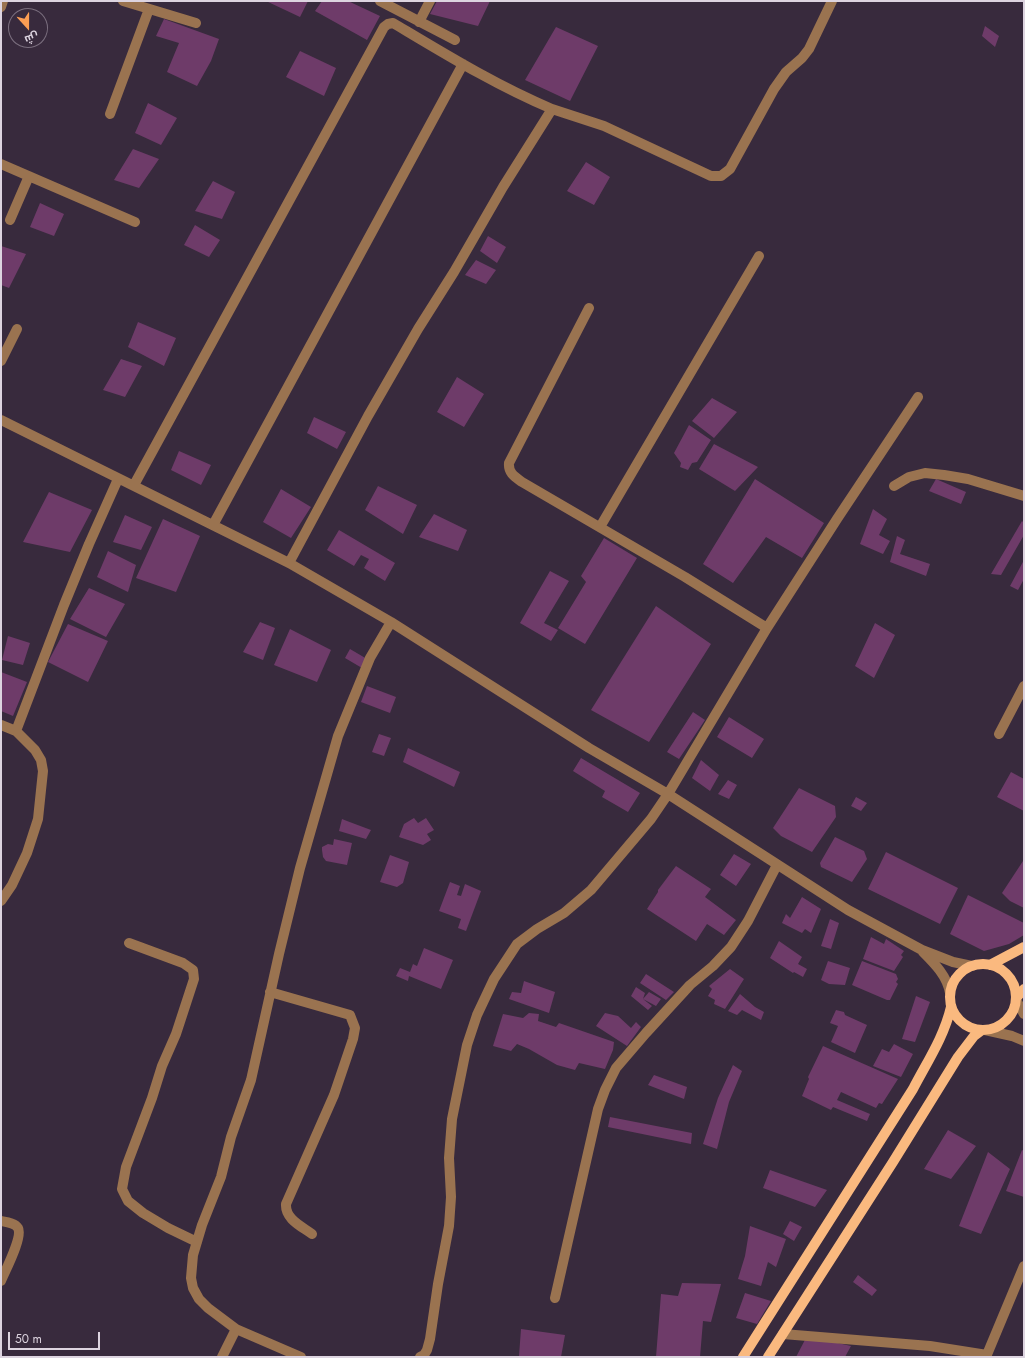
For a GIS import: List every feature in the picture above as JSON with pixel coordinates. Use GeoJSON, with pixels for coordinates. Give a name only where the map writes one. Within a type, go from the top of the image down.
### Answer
{"type":"FeatureCollection","features":[{"type":"Feature","properties":{"kind":"main road"},"geometry":{"type":"LineString","coordinates":[[990,965],[1024,947]]}},
{"type":"Feature","properties":{"kind":"main road"},"geometry":{"type":"LineString","coordinates":[[743,1357],[913,1089],[944,1030],[951,1007],[950,993],[957,977],[972,966],[981,964],[990,965],[999,968],[1006,974],[1011,980],[1015,989],[1016,999],[1014,1008],[1006,1021],[993,1029],[974,1029],[966,1026],[951,1007]]}},
{"type":"Feature","properties":{"kind":"main road"},"geometry":{"type":"LineString","coordinates":[[1016,999],[1024,989]]}},
{"type":"Feature","properties":{"kind":"main road"},"geometry":{"type":"LineString","coordinates":[[768,1357],[897,1156],[958,1057],[974,1036],[983,1030]]}},
{"type":"Feature","properties":{"kind":"street"},"geometry":{"type":"LineString","coordinates":[[1,7],[3,1]]}},
{"type":"Feature","properties":{"kind":"street"},"geometry":{"type":"LineString","coordinates":[[123,1],[196,23]]}},
{"type":"Feature","properties":{"kind":"street"},"geometry":{"type":"LineString","coordinates":[[380,1],[455,40]]}},
{"type":"Feature","properties":{"kind":"street"},"geometry":{"type":"LineString","coordinates":[[419,22],[430,1]]}},
{"type":"Feature","properties":{"kind":"street"},"geometry":{"type":"LineString","coordinates":[[134,485],[384,27],[388,24],[393,23],[463,64],[533,101],[552,109],[604,126],[711,176],[721,176],[730,169],[774,90],[786,72],[802,58],[809,48],[832,1]]}},
{"type":"Feature","properties":{"kind":"street"},"geometry":{"type":"LineString","coordinates":[[110,114],[149,9]]}},
{"type":"Feature","properties":{"kind":"street"},"geometry":{"type":"LineString","coordinates":[[213,525],[463,64]]}},
{"type":"Feature","properties":{"kind":"street"},"geometry":{"type":"LineString","coordinates":[[289,562],[354,441],[418,329],[454,272],[503,187],[552,109]]}},
{"type":"Feature","properties":{"kind":"street"},"geometry":{"type":"LineString","coordinates":[[1,164],[134,222]]}},
{"type":"Feature","properties":{"kind":"street"},"geometry":{"type":"LineString","coordinates":[[10,220],[29,176]]}},
{"type":"Feature","properties":{"kind":"street"},"geometry":{"type":"LineString","coordinates":[[600,527],[759,256]]}},
{"type":"Feature","properties":{"kind":"street"},"geometry":{"type":"LineString","coordinates":[[589,308],[509,463],[509,469],[513,475],[522,482],[685,577],[768,628]]}},
{"type":"Feature","properties":{"kind":"street"},"geometry":{"type":"LineString","coordinates":[[1,361],[17,329]]}},
{"type":"Feature","properties":{"kind":"street"},"geometry":{"type":"LineString","coordinates":[[420,1357],[427,1350],[430,1339],[438,1284],[449,1226],[451,1197],[449,1158],[452,1120],[467,1045],[477,1015],[494,979],[517,944],[537,929],[564,913],[591,890],[651,819],[668,794],[768,628],[837,519],[918,397]]}},
{"type":"Feature","properties":{"kind":"street"},"geometry":{"type":"LineString","coordinates":[[1,420],[289,562],[391,622],[589,748],[668,794],[777,866],[848,910],[922,950],[953,962],[972,966]]}},
{"type":"Feature","properties":{"kind":"street"},"geometry":{"type":"LineString","coordinates":[[894,486],[909,477],[925,473],[968,480],[1024,496]]}},
{"type":"Feature","properties":{"kind":"street"},"geometry":{"type":"LineString","coordinates":[[16,731],[64,605],[118,479]]}},
{"type":"Feature","properties":{"kind":"street"},"geometry":{"type":"LineString","coordinates":[[301,1357],[236,1329],[208,1308],[199,1299],[193,1288],[193,1256],[202,1225],[221,1177],[231,1137],[251,1080],[270,992],[300,868],[338,736],[370,658],[391,622]]}},
{"type":"Feature","properties":{"kind":"street"},"geometry":{"type":"LineString","coordinates":[[998,734],[1024,686]]}},
{"type":"Feature","properties":{"kind":"street"},"geometry":{"type":"LineString","coordinates":[[1,725],[16,731],[35,750],[41,760],[44,771],[38,819],[29,846],[12,885],[1,901]]}},
{"type":"Feature","properties":{"kind":"street"},"geometry":{"type":"LineString","coordinates":[[555,1298],[598,1109],[605,1090],[616,1068],[690,985],[713,966],[731,947],[748,921],[777,866]]}},
{"type":"Feature","properties":{"kind":"street"},"geometry":{"type":"LineString","coordinates":[[129,943],[183,963],[193,970],[194,979],[176,1034],[162,1066],[152,1098],[126,1167],[122,1189],[128,1201],[143,1213],[168,1228],[197,1242]]}},
{"type":"Feature","properties":{"kind":"street"},"geometry":{"type":"LineString","coordinates":[[922,950],[940,970],[947,981],[950,993]]}},
{"type":"Feature","properties":{"kind":"street"},"geometry":{"type":"LineString","coordinates":[[270,992],[350,1015],[355,1028],[353,1039],[334,1096],[286,1204],[285,1210],[290,1219],[312,1234]]}},
{"type":"Feature","properties":{"kind":"street"},"geometry":{"type":"LineString","coordinates":[[1016,999],[1024,1014]]}},
{"type":"Feature","properties":{"kind":"street"},"geometry":{"type":"LineString","coordinates":[[983,1030],[1012,1036],[1024,1041]]}},
{"type":"Feature","properties":{"kind":"street"},"geometry":{"type":"LineString","coordinates":[[1,1220],[15,1224],[19,1231],[18,1239],[1,1281]]}},
{"type":"Feature","properties":{"kind":"street"},"geometry":{"type":"LineString","coordinates":[[783,1334],[930,1346],[986,1356],[1024,1266]]}},
{"type":"Feature","properties":{"kind":"street"},"geometry":{"type":"LineString","coordinates":[[222,1357],[236,1329]]}},
{"type":"Feature","properties":{"kind":"building"},"geometry":{"type":"Polygon","coordinates":[[[266,1],[308,1],[300,17],[266,1]]]}},
{"type":"Feature","properties":{"kind":"building"},"geometry":{"type":"Polygon","coordinates":[[[322,1],[348,1],[380,16],[367,40],[315,11],[322,1]]]}},
{"type":"Feature","properties":{"kind":"building"},"geometry":{"type":"Polygon","coordinates":[[[437,1],[490,1],[478,26],[430,14],[437,1]]]}},
{"type":"Feature","properties":{"kind":"building"},"geometry":{"type":"Polygon","coordinates":[[[164,19],[219,39],[211,61],[197,86],[167,72],[179,43],[156,36],[164,19]]]}},
{"type":"Feature","properties":{"kind":"building"},"geometry":{"type":"Polygon","coordinates":[[[985,26],[999,36],[995,47],[982,36],[985,26]]]}},
{"type":"Feature","properties":{"kind":"building"},"geometry":{"type":"Polygon","coordinates":[[[556,27],[598,46],[570,101],[525,80],[556,27]]]}},
{"type":"Feature","properties":{"kind":"building"},"geometry":{"type":"Polygon","coordinates":[[[300,51],[336,68],[324,96],[286,77],[300,51]]]}},
{"type":"Feature","properties":{"kind":"building"},"geometry":{"type":"Polygon","coordinates":[[[148,103],[177,118],[161,145],[135,133],[148,103]]]}},
{"type":"Feature","properties":{"kind":"building"},"geometry":{"type":"Polygon","coordinates":[[[133,149],[159,159],[139,188],[114,180],[133,149]]]}},
{"type":"Feature","properties":{"kind":"building"},"geometry":{"type":"Polygon","coordinates":[[[586,162],[610,177],[594,205],[567,191],[586,162]]]}},
{"type":"Feature","properties":{"kind":"building"},"geometry":{"type":"Polygon","coordinates":[[[213,181],[235,192],[222,219],[195,211],[213,181]]]}},
{"type":"Feature","properties":{"kind":"building"},"geometry":{"type":"Polygon","coordinates":[[[40,203],[64,214],[54,236],[30,227],[40,203]]]}},
{"type":"Feature","properties":{"kind":"building"},"geometry":{"type":"Polygon","coordinates":[[[195,225],[220,240],[209,257],[184,245],[195,225]]]}},
{"type":"Feature","properties":{"kind":"building"},"geometry":{"type":"Polygon","coordinates":[[[488,236],[506,247],[497,263],[480,251],[488,236]]]}},
{"type":"Feature","properties":{"kind":"building"},"geometry":{"type":"Polygon","coordinates":[[[1,246],[26,254],[9,288],[1,285],[1,246]]]}},
{"type":"Feature","properties":{"kind":"building"},"geometry":{"type":"Polygon","coordinates":[[[476,260],[496,270],[486,284],[465,275],[476,260]]]}},
{"type":"Feature","properties":{"kind":"building"},"geometry":{"type":"Polygon","coordinates":[[[138,322],[176,338],[164,366],[128,347],[138,322]]]}},
{"type":"Feature","properties":{"kind":"building"},"geometry":{"type":"Polygon","coordinates":[[[121,359],[142,366],[125,397],[103,390],[121,359]]]}},
{"type":"Feature","properties":{"kind":"building"},"geometry":{"type":"Polygon","coordinates":[[[457,377],[484,394],[464,427],[437,412],[457,377]]]}},
{"type":"Feature","properties":{"kind":"building"},"geometry":{"type":"Polygon","coordinates":[[[712,398],[737,412],[714,438],[692,421],[712,398]]]}},
{"type":"Feature","properties":{"kind":"building"},"geometry":{"type":"Polygon","coordinates":[[[314,417],[346,432],[337,449],[307,433],[314,417]]]}},
{"type":"Feature","properties":{"kind":"building"},"geometry":{"type":"Polygon","coordinates":[[[689,425],[711,440],[697,462],[692,463],[688,470],[680,467],[681,463],[674,453],[689,425]]]}},
{"type":"Feature","properties":{"kind":"building"},"geometry":{"type":"Polygon","coordinates":[[[714,444],[758,467],[735,491],[699,469],[714,444]]]}},
{"type":"Feature","properties":{"kind":"building"},"geometry":{"type":"Polygon","coordinates":[[[179,451],[211,465],[201,485],[171,470],[179,451]]]}},
{"type":"Feature","properties":{"kind":"building"},"geometry":{"type":"Polygon","coordinates":[[[755,479],[824,523],[802,558],[766,537],[733,583],[703,564],[755,479]]]}},
{"type":"Feature","properties":{"kind":"building"},"geometry":{"type":"Polygon","coordinates":[[[936,479],[966,492],[961,504],[929,491],[936,479]]]}},
{"type":"Feature","properties":{"kind":"building"},"geometry":{"type":"Polygon","coordinates":[[[378,486],[417,505],[403,534],[365,510],[378,486]]]}},
{"type":"Feature","properties":{"kind":"building"},"geometry":{"type":"Polygon","coordinates":[[[281,489],[311,507],[291,538],[263,522],[281,489]]]}},
{"type":"Feature","properties":{"kind":"building"},"geometry":{"type":"Polygon","coordinates":[[[49,492],[92,510],[70,552],[23,542],[49,492]]]}},
{"type":"Feature","properties":{"kind":"building"},"geometry":{"type":"Polygon","coordinates":[[[873,509],[887,519],[879,535],[890,541],[883,554],[860,544],[873,509]]]}},
{"type":"Feature","properties":{"kind":"building"},"geometry":{"type":"Polygon","coordinates":[[[434,514],[467,530],[458,551],[419,537],[434,514]]]}},
{"type":"Feature","properties":{"kind":"building"},"geometry":{"type":"Polygon","coordinates":[[[125,515],[152,527],[141,550],[113,542],[125,515]]]}},
{"type":"Feature","properties":{"kind":"building"},"geometry":{"type":"Polygon","coordinates":[[[163,519],[200,536],[176,592],[136,578],[163,519]]]}},
{"type":"Feature","properties":{"kind":"building"},"geometry":{"type":"Polygon","coordinates":[[[1022,521],[1024,523],[1024,535],[1001,575],[991,574],[1022,521]]]}},
{"type":"Feature","properties":{"kind":"building"},"geometry":{"type":"Polygon","coordinates":[[[339,530],[395,563],[385,581],[364,568],[369,559],[361,555],[354,566],[327,550],[339,530]]]}},
{"type":"Feature","properties":{"kind":"building"},"geometry":{"type":"Polygon","coordinates":[[[897,536],[905,540],[900,554],[930,564],[926,576],[890,562],[897,536]]]}},
{"type":"Feature","properties":{"kind":"building"},"geometry":{"type":"Polygon","coordinates":[[[604,538],[637,558],[585,644],[558,628],[586,582],[581,576],[604,538]]]}},
{"type":"Feature","properties":{"kind":"building"},"geometry":{"type":"Polygon","coordinates":[[[108,551],[136,565],[128,592],[97,577],[108,551]]]}},
{"type":"Feature","properties":{"kind":"building"},"geometry":{"type":"Polygon","coordinates":[[[1024,560],[1024,579],[1018,590],[1010,586],[1024,560]]]}},
{"type":"Feature","properties":{"kind":"building"},"geometry":{"type":"Polygon","coordinates":[[[550,571],[569,581],[544,623],[558,630],[551,641],[520,623],[550,571]]]}},
{"type":"Feature","properties":{"kind":"building"},"geometry":{"type":"Polygon","coordinates":[[[89,588],[125,604],[106,637],[70,619],[89,588]]]}},
{"type":"Feature","properties":{"kind":"building"},"geometry":{"type":"Polygon","coordinates":[[[656,606],[711,644],[649,742],[591,710],[656,606]]]}},
{"type":"Feature","properties":{"kind":"building"},"geometry":{"type":"Polygon","coordinates":[[[260,622],[275,628],[263,660],[243,652],[260,622]]]}},
{"type":"Feature","properties":{"kind":"building"},"geometry":{"type":"Polygon","coordinates":[[[875,623],[895,635],[874,678],[855,666],[875,623]]]}},
{"type":"Feature","properties":{"kind":"building"},"geometry":{"type":"Polygon","coordinates":[[[68,624],[108,641],[88,682],[48,662],[68,624]]]}},
{"type":"Feature","properties":{"kind":"building"},"geometry":{"type":"Polygon","coordinates":[[[290,629],[331,650],[317,682],[274,665],[290,629]]]}},
{"type":"Feature","properties":{"kind":"building"},"geometry":{"type":"Polygon","coordinates":[[[8,636],[30,643],[23,665],[2,660],[8,636]]]}},
{"type":"Feature","properties":{"kind":"building"},"geometry":{"type":"Polygon","coordinates":[[[350,649],[367,659],[362,668],[345,658],[350,649]]]}},
{"type":"Feature","properties":{"kind":"building"},"geometry":{"type":"Polygon","coordinates":[[[1,672],[27,682],[13,716],[1,711],[1,672]]]}},
{"type":"Feature","properties":{"kind":"building"},"geometry":{"type":"Polygon","coordinates":[[[367,686],[396,697],[390,713],[361,702],[367,686]]]}},
{"type":"Feature","properties":{"kind":"building"},"geometry":{"type":"Polygon","coordinates":[[[693,712],[705,720],[679,759],[667,752],[693,712]]]}},
{"type":"Feature","properties":{"kind":"building"},"geometry":{"type":"Polygon","coordinates":[[[729,717],[764,739],[752,758],[717,737],[729,717]]]}},
{"type":"Feature","properties":{"kind":"building"},"geometry":{"type":"Polygon","coordinates":[[[379,734],[391,738],[384,756],[372,752],[379,734]]]}},
{"type":"Feature","properties":{"kind":"building"},"geometry":{"type":"Polygon","coordinates":[[[408,748],[460,772],[454,787],[403,762],[408,748]]]}},
{"type":"Feature","properties":{"kind":"building"},"geometry":{"type":"Polygon","coordinates":[[[581,758],[640,793],[628,812],[602,797],[605,791],[573,771],[581,758]]]}},
{"type":"Feature","properties":{"kind":"building"},"geometry":{"type":"Polygon","coordinates":[[[701,760],[719,775],[710,791],[692,778],[701,760]]]}},
{"type":"Feature","properties":{"kind":"building"},"geometry":{"type":"Polygon","coordinates":[[[1011,772],[1024,779],[1024,811],[997,797],[1011,772]]]}},
{"type":"Feature","properties":{"kind":"building"},"geometry":{"type":"Polygon","coordinates":[[[728,780],[737,785],[729,799],[718,794],[728,780]]]}},
{"type":"Feature","properties":{"kind":"building"},"geometry":{"type":"Polygon","coordinates":[[[799,788],[835,806],[836,817],[812,852],[781,836],[773,828],[799,788]]]}},
{"type":"Feature","properties":{"kind":"building"},"geometry":{"type":"Polygon","coordinates":[[[856,797],[867,803],[861,811],[851,806],[856,797]]]}},
{"type":"Feature","properties":{"kind":"building"},"geometry":{"type":"Polygon","coordinates":[[[414,818],[418,823],[426,818],[434,830],[427,834],[431,840],[423,845],[399,837],[404,824],[414,818]]]}},
{"type":"Feature","properties":{"kind":"building"},"geometry":{"type":"Polygon","coordinates":[[[342,819],[371,830],[366,839],[339,831],[342,819]]]}},
{"type":"Feature","properties":{"kind":"building"},"geometry":{"type":"Polygon","coordinates":[[[835,837],[864,851],[867,859],[852,882],[821,867],[820,863],[835,837]]]}},
{"type":"Feature","properties":{"kind":"building"},"geometry":{"type":"Polygon","coordinates":[[[334,839],[352,843],[347,865],[326,861],[323,857],[322,847],[328,844],[333,845],[334,839]]]}},
{"type":"Feature","properties":{"kind":"building"},"geometry":{"type":"Polygon","coordinates":[[[886,852],[958,888],[940,924],[868,889],[886,852]]]}},
{"type":"Feature","properties":{"kind":"building"},"geometry":{"type":"Polygon","coordinates":[[[734,854],[751,864],[736,886],[720,875],[734,854]]]}},
{"type":"Feature","properties":{"kind":"building"},"geometry":{"type":"Polygon","coordinates":[[[390,855],[409,862],[403,883],[397,887],[380,882],[390,855]]]}},
{"type":"Feature","properties":{"kind":"building"},"geometry":{"type":"Polygon","coordinates":[[[1023,861],[1024,908],[1010,901],[1002,893],[1023,861]]]}},
{"type":"Feature","properties":{"kind":"building"},"geometry":{"type":"Polygon","coordinates":[[[676,866],[711,889],[705,897],[736,920],[724,935],[707,924],[696,941],[647,909],[658,890],[676,866]]]}},
{"type":"Feature","properties":{"kind":"building"},"geometry":{"type":"Polygon","coordinates":[[[450,882],[460,886],[457,895],[461,896],[465,884],[481,891],[466,931],[458,928],[461,919],[439,911],[450,882]]]}},
{"type":"Feature","properties":{"kind":"building"},"geometry":{"type":"Polygon","coordinates":[[[968,895],[1024,923],[1024,935],[1009,944],[984,951],[950,934],[968,895]]]}},
{"type":"Feature","properties":{"kind":"building"},"geometry":{"type":"Polygon","coordinates":[[[802,897],[821,909],[811,933],[805,929],[802,933],[782,923],[786,914],[790,918],[802,897]]]}},
{"type":"Feature","properties":{"kind":"building"},"geometry":{"type":"Polygon","coordinates":[[[830,919],[839,923],[831,949],[821,946],[830,919]]]}},
{"type":"Feature","properties":{"kind":"building"},"geometry":{"type":"Polygon","coordinates":[[[871,937],[884,944],[886,939],[904,951],[901,955],[903,957],[894,971],[863,959],[871,937]]]}},
{"type":"Feature","properties":{"kind":"building"},"geometry":{"type":"Polygon","coordinates":[[[779,941],[802,957],[798,964],[807,969],[803,977],[794,972],[793,973],[770,958],[779,941]]]}},
{"type":"Feature","properties":{"kind":"building"},"geometry":{"type":"Polygon","coordinates":[[[424,948],[453,960],[441,989],[409,976],[408,981],[396,976],[400,968],[410,972],[413,964],[417,966],[424,948]]]}},
{"type":"Feature","properties":{"kind":"building"},"geometry":{"type":"Polygon","coordinates":[[[828,961],[850,968],[845,985],[829,984],[821,980],[828,961]]]}},
{"type":"Feature","properties":{"kind":"building"},"geometry":{"type":"Polygon","coordinates":[[[862,961],[896,974],[898,979],[896,982],[898,984],[890,1000],[852,985],[862,961]]]}},
{"type":"Feature","properties":{"kind":"building"},"geometry":{"type":"Polygon","coordinates":[[[730,969],[744,979],[725,1009],[714,1004],[715,1000],[708,996],[712,989],[709,986],[730,969]]]}},
{"type":"Feature","properties":{"kind":"building"},"geometry":{"type":"Polygon","coordinates":[[[646,974],[674,992],[666,1000],[640,983],[646,974]]]}},
{"type":"Feature","properties":{"kind":"building"},"geometry":{"type":"Polygon","coordinates":[[[524,981],[555,992],[549,1013],[509,999],[512,992],[521,993],[524,981]]]}},
{"type":"Feature","properties":{"kind":"building"},"geometry":{"type":"Polygon","coordinates":[[[636,987],[645,993],[643,999],[652,1006],[648,1010],[631,996],[636,987]]]}},
{"type":"Feature","properties":{"kind":"building"},"geometry":{"type":"Polygon","coordinates":[[[649,992],[661,999],[656,1006],[643,999],[649,992]]]}},
{"type":"Feature","properties":{"kind":"building"},"geometry":{"type":"Polygon","coordinates":[[[740,994],[755,1007],[764,1012],[761,1020],[742,1010],[737,1015],[728,1011],[740,994]]]}},
{"type":"Feature","properties":{"kind":"building"},"geometry":{"type":"Polygon","coordinates":[[[916,996],[930,1002],[915,1042],[902,1039],[916,996]]]}},
{"type":"Feature","properties":{"kind":"building"},"geometry":{"type":"Polygon","coordinates":[[[836,1010],[844,1012],[845,1015],[867,1025],[855,1053],[831,1042],[838,1026],[830,1023],[836,1010]]]}},
{"type":"Feature","properties":{"kind":"building"},"geometry":{"type":"Polygon","coordinates":[[[529,1013],[539,1014],[538,1021],[556,1027],[559,1023],[614,1042],[613,1050],[605,1069],[579,1063],[575,1070],[557,1065],[517,1044],[511,1051],[493,1046],[503,1014],[523,1018],[529,1013]]]}},
{"type":"Feature","properties":{"kind":"building"},"geometry":{"type":"Polygon","coordinates":[[[605,1013],[618,1016],[631,1028],[636,1022],[641,1027],[627,1046],[596,1026],[605,1013]]]}},
{"type":"Feature","properties":{"kind":"building"},"geometry":{"type":"Polygon","coordinates":[[[894,1044],[913,1054],[901,1077],[873,1066],[882,1049],[889,1052],[894,1044]]]}},
{"type":"Feature","properties":{"kind":"building"},"geometry":{"type":"Polygon","coordinates":[[[823,1046],[898,1079],[882,1104],[879,1103],[876,1108],[841,1092],[837,1100],[870,1114],[867,1121],[833,1107],[831,1110],[802,1096],[809,1079],[808,1077],[823,1046]]]}},
{"type":"Feature","properties":{"kind":"building"},"geometry":{"type":"Polygon","coordinates":[[[733,1065],[742,1071],[729,1102],[717,1149],[703,1144],[718,1098],[733,1065]]]}},
{"type":"Feature","properties":{"kind":"building"},"geometry":{"type":"Polygon","coordinates":[[[654,1075],[687,1087],[684,1099],[648,1085],[654,1075]]]}},
{"type":"Feature","properties":{"kind":"building"},"geometry":{"type":"Polygon","coordinates":[[[610,1117],[692,1133],[691,1144],[608,1127],[610,1117]]]}},
{"type":"Feature","properties":{"kind":"building"},"geometry":{"type":"Polygon","coordinates":[[[948,1130],[976,1146],[951,1179],[924,1169],[948,1130]]]}},
{"type":"Feature","properties":{"kind":"building"},"geometry":{"type":"Polygon","coordinates":[[[1022,1150],[1024,1151],[1024,1197],[1006,1191],[1022,1150]]]}},
{"type":"Feature","properties":{"kind":"building"},"geometry":{"type":"Polygon","coordinates":[[[988,1152],[1010,1169],[981,1234],[959,1226],[988,1152]]]}},
{"type":"Feature","properties":{"kind":"building"},"geometry":{"type":"Polygon","coordinates":[[[770,1170],[827,1190],[815,1207],[763,1188],[770,1170]]]}},
{"type":"Feature","properties":{"kind":"building"},"geometry":{"type":"Polygon","coordinates":[[[790,1221],[802,1227],[794,1241],[783,1234],[790,1221]]]}},
{"type":"Feature","properties":{"kind":"building"},"geometry":{"type":"Polygon","coordinates":[[[750,1226],[786,1239],[776,1267],[768,1262],[761,1286],[738,1279],[745,1256],[750,1226]]]}},
{"type":"Feature","properties":{"kind":"building"},"geometry":{"type":"Polygon","coordinates":[[[858,1275],[877,1290],[872,1296],[853,1282],[858,1275]]]}},
{"type":"Feature","properties":{"kind":"building"},"geometry":{"type":"Polygon","coordinates":[[[682,1283],[721,1284],[711,1322],[703,1321],[700,1357],[656,1357],[661,1294],[678,1296],[682,1283]]]}},
{"type":"Feature","properties":{"kind":"building"},"geometry":{"type":"Polygon","coordinates":[[[745,1293],[771,1301],[757,1324],[736,1318],[745,1293]]]}},
{"type":"Feature","properties":{"kind":"building"},"geometry":{"type":"Polygon","coordinates":[[[521,1329],[565,1335],[561,1357],[519,1356],[521,1329]]]}},
{"type":"Feature","properties":{"kind":"building"},"geometry":{"type":"Polygon","coordinates":[[[807,1336],[851,1346],[845,1357],[796,1357],[807,1336]]]}}]}
